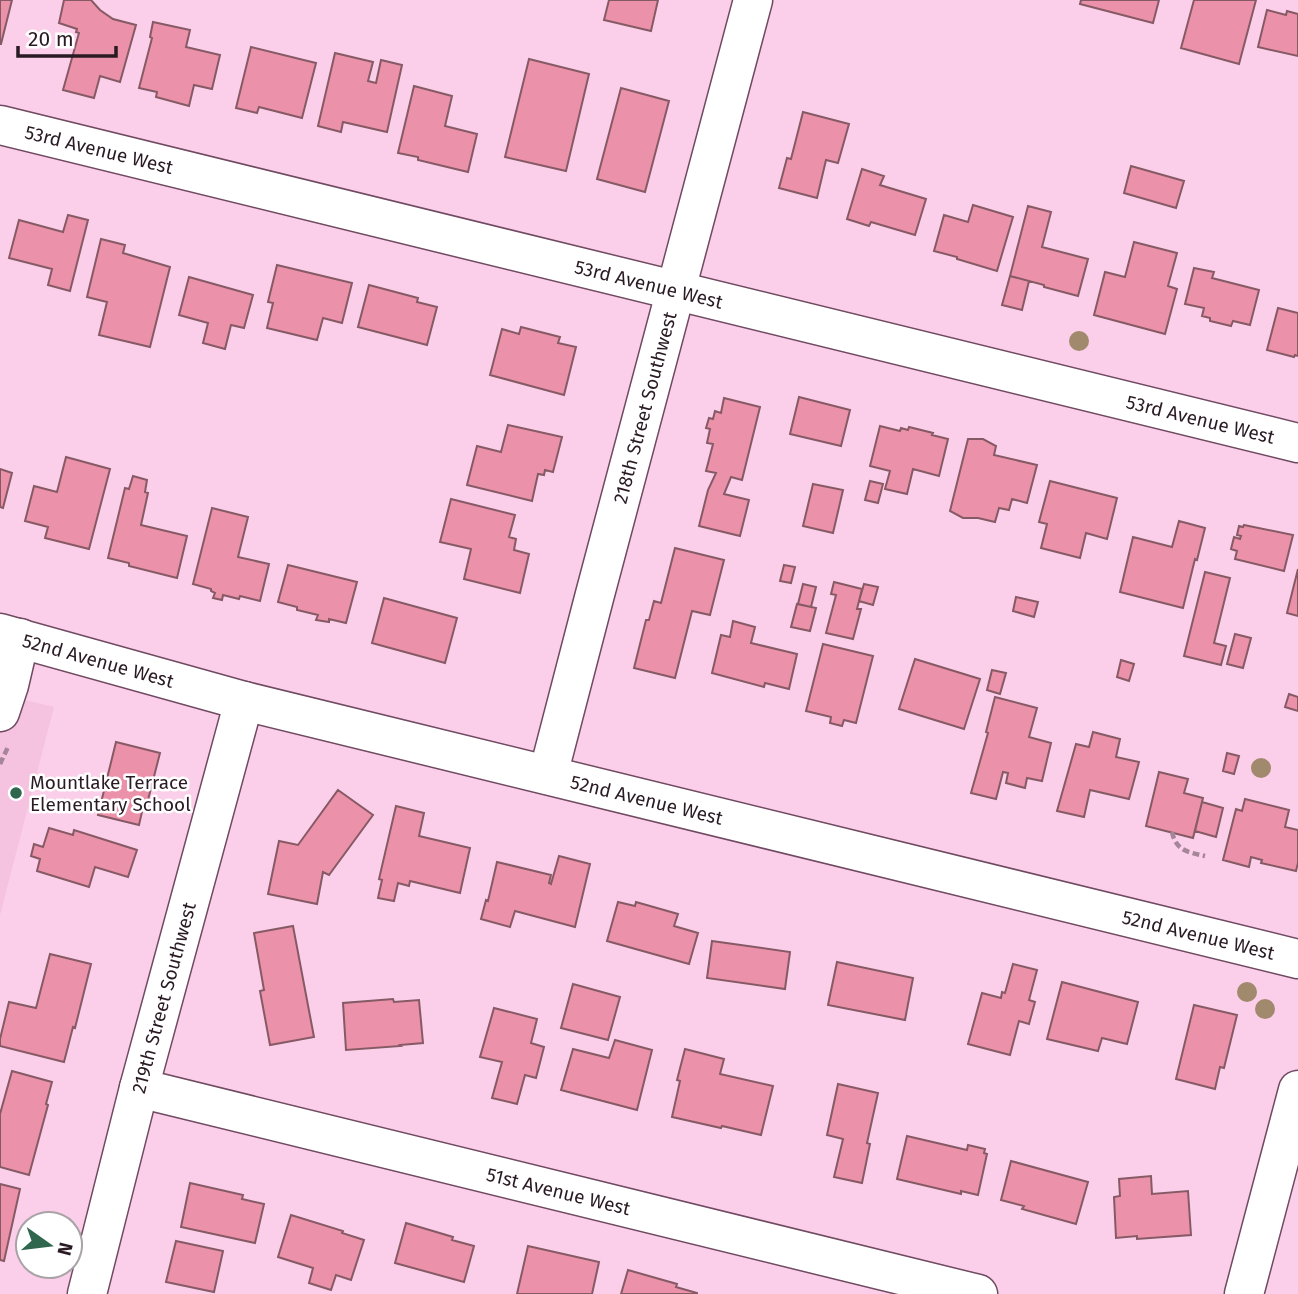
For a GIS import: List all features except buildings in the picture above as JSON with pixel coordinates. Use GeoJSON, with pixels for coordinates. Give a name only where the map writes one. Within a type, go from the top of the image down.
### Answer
{"type":"FeatureCollection","features":[{"type":"Feature","properties":{"kind":"street","name":"218th Street Southwest"},"geometry":{"type":"LineString","coordinates":[[548,775],[753,0]]}},
{"type":"Feature","properties":{"kind":"street","name":"53rd Avenue West"},"geometry":{"type":"LineString","coordinates":[[0,125],[1298,443]]}},
{"type":"Feature","properties":{"kind":"street","name":"52nd Avenue West"},"geometry":{"type":"LineString","coordinates":[[10,635],[244,702],[1298,959]]}},
{"type":"Feature","properties":{"kind":"street"},"geometry":{"type":"LineString","coordinates":[[0,712],[9,685],[10,635]]}},
{"type":"Feature","properties":{"kind":"street","name":"219th Street Southwest"},"geometry":{"type":"LineString","coordinates":[[87,1294],[139,1088],[244,702]]}},
{"type":"Feature","properties":{"kind":"street","name":"51st Avenue West"},"geometry":{"type":"LineString","coordinates":[[139,1088],[978,1294]]}},
{"type":"Feature","properties":{"kind":"street"},"geometry":{"type":"LineString","coordinates":[[1244,1294],[1298,1090]]}},
{"type":"Feature","properties":{"kind":"path"},"geometry":{"type":"LineString","coordinates":[[1172,832],[1178,847],[1205,856]]}},
{"type":"Feature","properties":{"kind":"shaded area","name":"Mountlake Terrace Elementary School"},"geometry":{"type":"Polygon","coordinates":[[[0,694],[54,707],[0,915],[0,694]]]}},
{"type":"Feature","properties":{"kind":"place","name":"Mountlake Terrace Elementary School"},"geometry":{"type":"Point","coordinates":[16,793]}}]}
